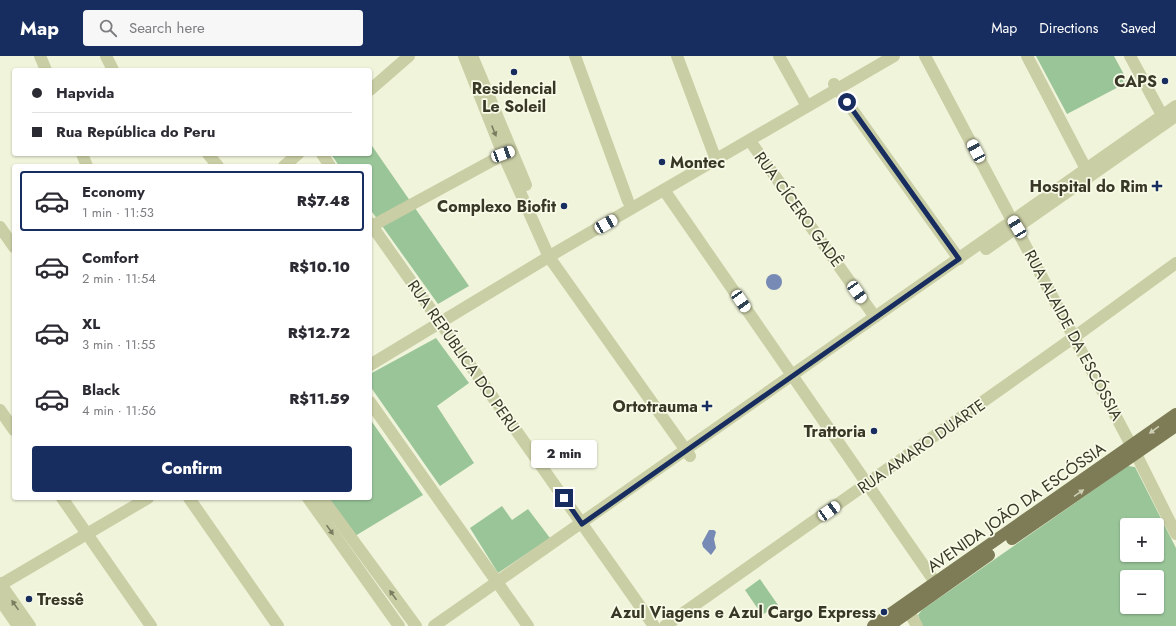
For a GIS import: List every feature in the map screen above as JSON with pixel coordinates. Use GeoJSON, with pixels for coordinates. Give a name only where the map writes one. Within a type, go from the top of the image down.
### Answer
{"type":"FeatureCollection","features":[{"type":"Feature","properties":{"kind":"main road","name":"AVENIDA JOÃO DA ESCÓSSIA"},"geometry":{"type":"LineString","coordinates":[[889,626],[1134,450],[1176,414]]}},
{"type":"Feature","properties":{"kind":"main road","name":"AVENIDA JOÃO DA ESCÓSSIA"},"geometry":{"type":"LineString","coordinates":[[873,626],[936,582],[1134,450],[1176,426]]}},
{"type":"Feature","properties":{"kind":"street"},"geometry":{"type":"LineString","coordinates":[[40,56],[45,68]]}},
{"type":"Feature","properties":{"kind":"street"},"geometry":{"type":"LineString","coordinates":[[106,56],[112,68]]}},
{"type":"Feature","properties":{"kind":"street"},"geometry":{"type":"LineString","coordinates":[[372,88],[409,56]]}},
{"type":"Feature","properties":{"kind":"street"},"geometry":{"type":"LineString","coordinates":[[464,56],[550,252],[691,450]]}},
{"type":"Feature","properties":{"kind":"street"},"geometry":{"type":"LineString","coordinates":[[473,56],[507,152]]}},
{"type":"Feature","properties":{"kind":"street"},"geometry":{"type":"LineString","coordinates":[[575,56],[628,202]]}},
{"type":"Feature","properties":{"kind":"street"},"geometry":{"type":"LineString","coordinates":[[677,56],[717,155]]}},
{"type":"Feature","properties":{"kind":"street"},"geometry":{"type":"LineString","coordinates":[[684,56],[717,155]]}},
{"type":"Feature","properties":{"kind":"street"},"geometry":{"type":"LineString","coordinates":[[779,56],[804,101]]}},
{"type":"Feature","properties":{"kind":"street"},"geometry":{"type":"LineString","coordinates":[[372,364],[438,320],[550,252],[628,202],[717,155],[750,141],[880,56]]}},
{"type":"Feature","properties":{"kind":"street"},"geometry":{"type":"LineString","coordinates":[[550,252],[664,190],[804,101],[894,56]]}},
{"type":"Feature","properties":{"kind":"street","name":"RUA ALAIDE DA ESCÓSSIA"},"geometry":{"type":"LineString","coordinates":[[925,56],[1015,223],[1073,338],[1134,450],[1176,534]]}},
{"type":"Feature","properties":{"kind":"street"},"geometry":{"type":"LineString","coordinates":[[1027,56],[1086,169]]}},
{"type":"Feature","properties":{"kind":"street"},"geometry":{"type":"LineString","coordinates":[[1130,56],[1162,115]]}},
{"type":"Feature","properties":{"kind":"street"},"geometry":{"type":"LineString","coordinates":[[836,86],[959,259]]}},
{"type":"Feature","properties":{"kind":"street"},"geometry":{"type":"LineString","coordinates":[[434,626],[499,586],[584,527],[691,450],[1015,223],[1086,169],[1176,106]]}},
{"type":"Feature","properties":{"kind":"street"},"geometry":{"type":"LineString","coordinates":[[794,378],[875,317],[959,259],[1176,116]]}},
{"type":"Feature","properties":{"kind":"street","name":"RUA CÍCERO GADÊ"},"geometry":{"type":"LineString","coordinates":[[750,141],[875,317]]}},
{"type":"Feature","properties":{"kind":"street"},"geometry":{"type":"LineString","coordinates":[[372,224],[507,152]]}},
{"type":"Feature","properties":{"kind":"street"},"geometry":{"type":"LineString","coordinates":[[210,156],[216,164]]}},
{"type":"Feature","properties":{"kind":"street"},"geometry":{"type":"LineString","coordinates":[[286,164],[296,156]]}},
{"type":"Feature","properties":{"kind":"street"},"geometry":{"type":"LineString","coordinates":[[664,190],[936,582]]}},
{"type":"Feature","properties":{"kind":"street","name":"RUA REPÚBLICA DO PERU"},"geometry":{"type":"LineString","coordinates":[[372,226],[654,626]]}},
{"type":"Feature","properties":{"kind":"street"},"geometry":{"type":"LineString","coordinates":[[2,232],[12,244]]}},
{"type":"Feature","properties":{"kind":"street","name":"RUA AMARO DUARTE"},"geometry":{"type":"LineString","coordinates":[[665,626],[1073,338],[1176,263]]}},
{"type":"Feature","properties":{"kind":"street"},"geometry":{"type":"LineString","coordinates":[[372,355],[438,320]]}},
{"type":"Feature","properties":{"kind":"street"},"geometry":{"type":"LineString","coordinates":[[372,405],[528,626]]}},
{"type":"Feature","properties":{"kind":"street"},"geometry":{"type":"LineString","coordinates":[[0,410],[12,427]]}},
{"type":"Feature","properties":{"kind":"street"},"geometry":{"type":"LineString","coordinates":[[63,500],[151,626]]}},
{"type":"Feature","properties":{"kind":"street"},"geometry":{"type":"LineString","coordinates":[[30,626],[0,582],[84,531],[128,500]]}},
{"type":"Feature","properties":{"kind":"street"},"geometry":{"type":"LineString","coordinates":[[84,531],[144,500]]}},
{"type":"Feature","properties":{"kind":"street"},"geometry":{"type":"LineString","coordinates":[[190,500],[278,626]]}},
{"type":"Feature","properties":{"kind":"street"},"geometry":{"type":"LineString","coordinates":[[309,500],[400,626]]}},
{"type":"Feature","properties":{"kind":"street"},"geometry":{"type":"LineString","coordinates":[[323,500],[416,626]]}},
{"type":"Feature","properties":{"kind":"street"},"geometry":{"type":"LineString","coordinates":[[448,626],[499,586]]}},
{"type":"Feature","properties":{"kind":"street"},"geometry":{"type":"LineString","coordinates":[[0,600],[18,626]]}},
{"type":"Feature","properties":{"kind":"street"},"geometry":{"type":"LineString","coordinates":[[909,612],[917,626]]}},
{"type":"Feature","properties":{"kind":"green space"},"geometry":{"type":"Polygon","coordinates":[[[1036,56],[1114,56],[1128,82],[1067,114],[1036,56]]]}},
{"type":"Feature","properties":{"kind":"green space"},"geometry":{"type":"Polygon","coordinates":[[[372,146],[469,286],[438,304],[372,212],[372,164],[338,164],[332,156],[372,156],[372,146]]]}},
{"type":"Feature","properties":{"kind":"green space"},"geometry":{"type":"Polygon","coordinates":[[[436,338],[469,383],[437,406],[474,463],[440,486],[372,389],[372,373],[436,338]]]}},
{"type":"Feature","properties":{"kind":"green space"},"geometry":{"type":"Polygon","coordinates":[[[372,422],[423,495],[355,536],[329,500],[372,500],[372,422]]]}},
{"type":"Feature","properties":{"kind":"green space"},"geometry":{"type":"Polygon","coordinates":[[[1128,466],[1135,467],[1161,518],[1120,518],[1120,562],[1164,562],[1164,524],[1176,548],[1176,626],[922,626],[918,615],[922,610],[1128,466]]]}},
{"type":"Feature","properties":{"kind":"green space"},"geometry":{"type":"Polygon","coordinates":[[[502,506],[512,520],[528,509],[550,538],[498,573],[470,528],[502,506]]]}},
{"type":"Feature","properties":{"kind":"green space"},"geometry":{"type":"Polygon","coordinates":[[[760,579],[778,605],[762,615],[745,590],[760,579]]]}},
{"type":"Feature","properties":{"kind":"water"},"geometry":{"type":"Polygon","coordinates":[[[771,274],[777,274],[782,279],[780,288],[777,290],[771,290],[766,285],[766,279],[771,274]]]}},
{"type":"Feature","properties":{"kind":"water"},"geometry":{"type":"Polygon","coordinates":[[[709,530],[714,530],[716,532],[714,539],[716,548],[711,555],[703,547],[702,543],[709,530]]]}},
{"type":"Feature","properties":{"kind":"place","name":"Residencial Le Soleil"},"geometry":{"type":"Point","coordinates":[514,72]}},
{"type":"Feature","properties":{"kind":"place","name":"CAPS"},"geometry":{"type":"Point","coordinates":[1165,81]}},
{"type":"Feature","properties":{"kind":"place","name":"Montec"},"geometry":{"type":"Point","coordinates":[662,162]}},
{"type":"Feature","properties":{"kind":"place","name":"Hospital do Rim"},"geometry":{"type":"Point","coordinates":[1157,186]}},
{"type":"Feature","properties":{"kind":"place","name":"Complexo Biofit"},"geometry":{"type":"Point","coordinates":[564,206]}},
{"type":"Feature","properties":{"kind":"place","name":"Ortotrauma"},"geometry":{"type":"Point","coordinates":[707,406]}},
{"type":"Feature","properties":{"kind":"place","name":"Trattoria"},"geometry":{"type":"Point","coordinates":[874,431]}},
{"type":"Feature","properties":{"kind":"place","name":"Tressê"},"geometry":{"type":"Point","coordinates":[29,599]}},
{"type":"Feature","properties":{"kind":"place","name":"Azul Viagens e Azul Cargo Express"},"geometry":{"type":"Point","coordinates":[884,612]}},
{"type":"Feature","properties":{"kind":"route"},"geometry":{"type":"LineString","coordinates":[[564,498],[582,524],[959,259],[847,102]]}}]}
